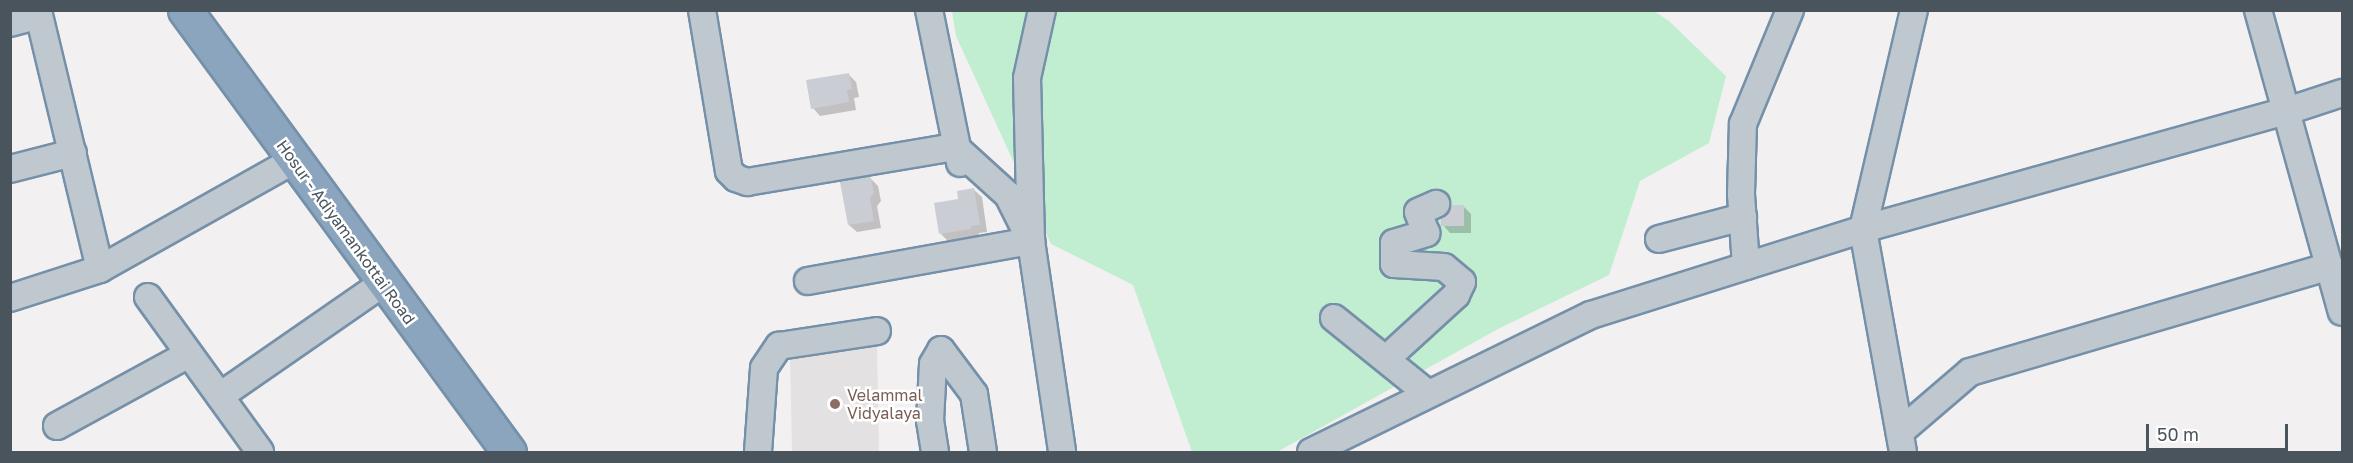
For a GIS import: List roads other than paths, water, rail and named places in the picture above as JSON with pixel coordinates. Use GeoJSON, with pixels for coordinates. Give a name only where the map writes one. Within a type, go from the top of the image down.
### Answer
{"type":"FeatureCollection","features":[{"type":"Feature","properties":{"kind":"highway","name":"Hosur - Adiyamankottai Road"},"geometry":{"type":"LineString","coordinates":[[191,12],[294,160],[509,453]]}},
{"type":"Feature","properties":{"kind":"street"},"geometry":{"type":"LineString","coordinates":[[702,10],[729,171],[742,181],[955,147]]}},
{"type":"Feature","properties":{"kind":"street"},"geometry":{"type":"LineString","coordinates":[[929,10],[963,178]]}},
{"type":"Feature","properties":{"kind":"street"},"geometry":{"type":"LineString","coordinates":[[1042,10],[1027,78],[1031,241],[1062,453]]}},
{"type":"Feature","properties":{"kind":"street"},"geometry":{"type":"LineString","coordinates":[[1746,266],[1743,217],[1743,124],[1790,10]]}},
{"type":"Feature","properties":{"kind":"street"},"geometry":{"type":"LineString","coordinates":[[1902,442],[1863,229],[1914,10]]}},
{"type":"Feature","properties":{"kind":"street"},"geometry":{"type":"LineString","coordinates":[[2258,10],[2343,312]]}},
{"type":"Feature","properties":{"kind":"street"},"geometry":{"type":"LineString","coordinates":[[10,23],[39,15],[100,269]]}},
{"type":"Feature","properties":{"kind":"street"},"geometry":{"type":"LineString","coordinates":[[1311,453],[1427,393],[1591,315],[1863,229],[2287,111],[2343,93]]}},
{"type":"Feature","properties":{"kind":"street"},"geometry":{"type":"LineString","coordinates":[[955,147],[1008,195],[1031,241]]}},
{"type":"Feature","properties":{"kind":"street"},"geometry":{"type":"LineString","coordinates":[[10,169],[73,153]]}},
{"type":"Feature","properties":{"kind":"street"},"geometry":{"type":"LineString","coordinates":[[10,298],[100,269],[294,160]]}},
{"type":"Feature","properties":{"kind":"street"},"geometry":{"type":"LineString","coordinates":[[1386,359],[1456,295],[1462,282],[1443,267],[1394,264],[1395,243],[1426,233],[1418,212],[1436,204]]}},
{"type":"Feature","properties":{"kind":"street"},"geometry":{"type":"LineString","coordinates":[[1659,239],[1743,217]]}},
{"type":"Feature","properties":{"kind":"street"},"geometry":{"type":"LineString","coordinates":[[808,281],[1031,241]]}},
{"type":"Feature","properties":{"kind":"street"},"geometry":{"type":"LineString","coordinates":[[1902,442],[1970,372],[2330,266]]}},
{"type":"Feature","properties":{"kind":"street"},"geometry":{"type":"LineString","coordinates":[[220,396],[383,283]]}},
{"type":"Feature","properties":{"kind":"street"},"geometry":{"type":"LineString","coordinates":[[148,297],[260,453]]}},
{"type":"Feature","properties":{"kind":"street"},"geometry":{"type":"LineString","coordinates":[[1334,318],[1427,393]]}},
{"type":"Feature","properties":{"kind":"street"},"geometry":{"type":"LineString","coordinates":[[758,453],[764,368],[779,346],[877,332]]}},
{"type":"Feature","properties":{"kind":"street"},"geometry":{"type":"LineString","coordinates":[[935,453],[930,421],[933,364],[941,350],[974,394],[983,453]]}},
{"type":"Feature","properties":{"kind":"street"},"geometry":{"type":"LineString","coordinates":[[57,426],[189,354]]}},
{"type":"Feature","properties":{"kind":"place","name":"Velammal Vidyalaya"},"geometry":{"type":"Point","coordinates":[835,404]}}]}
